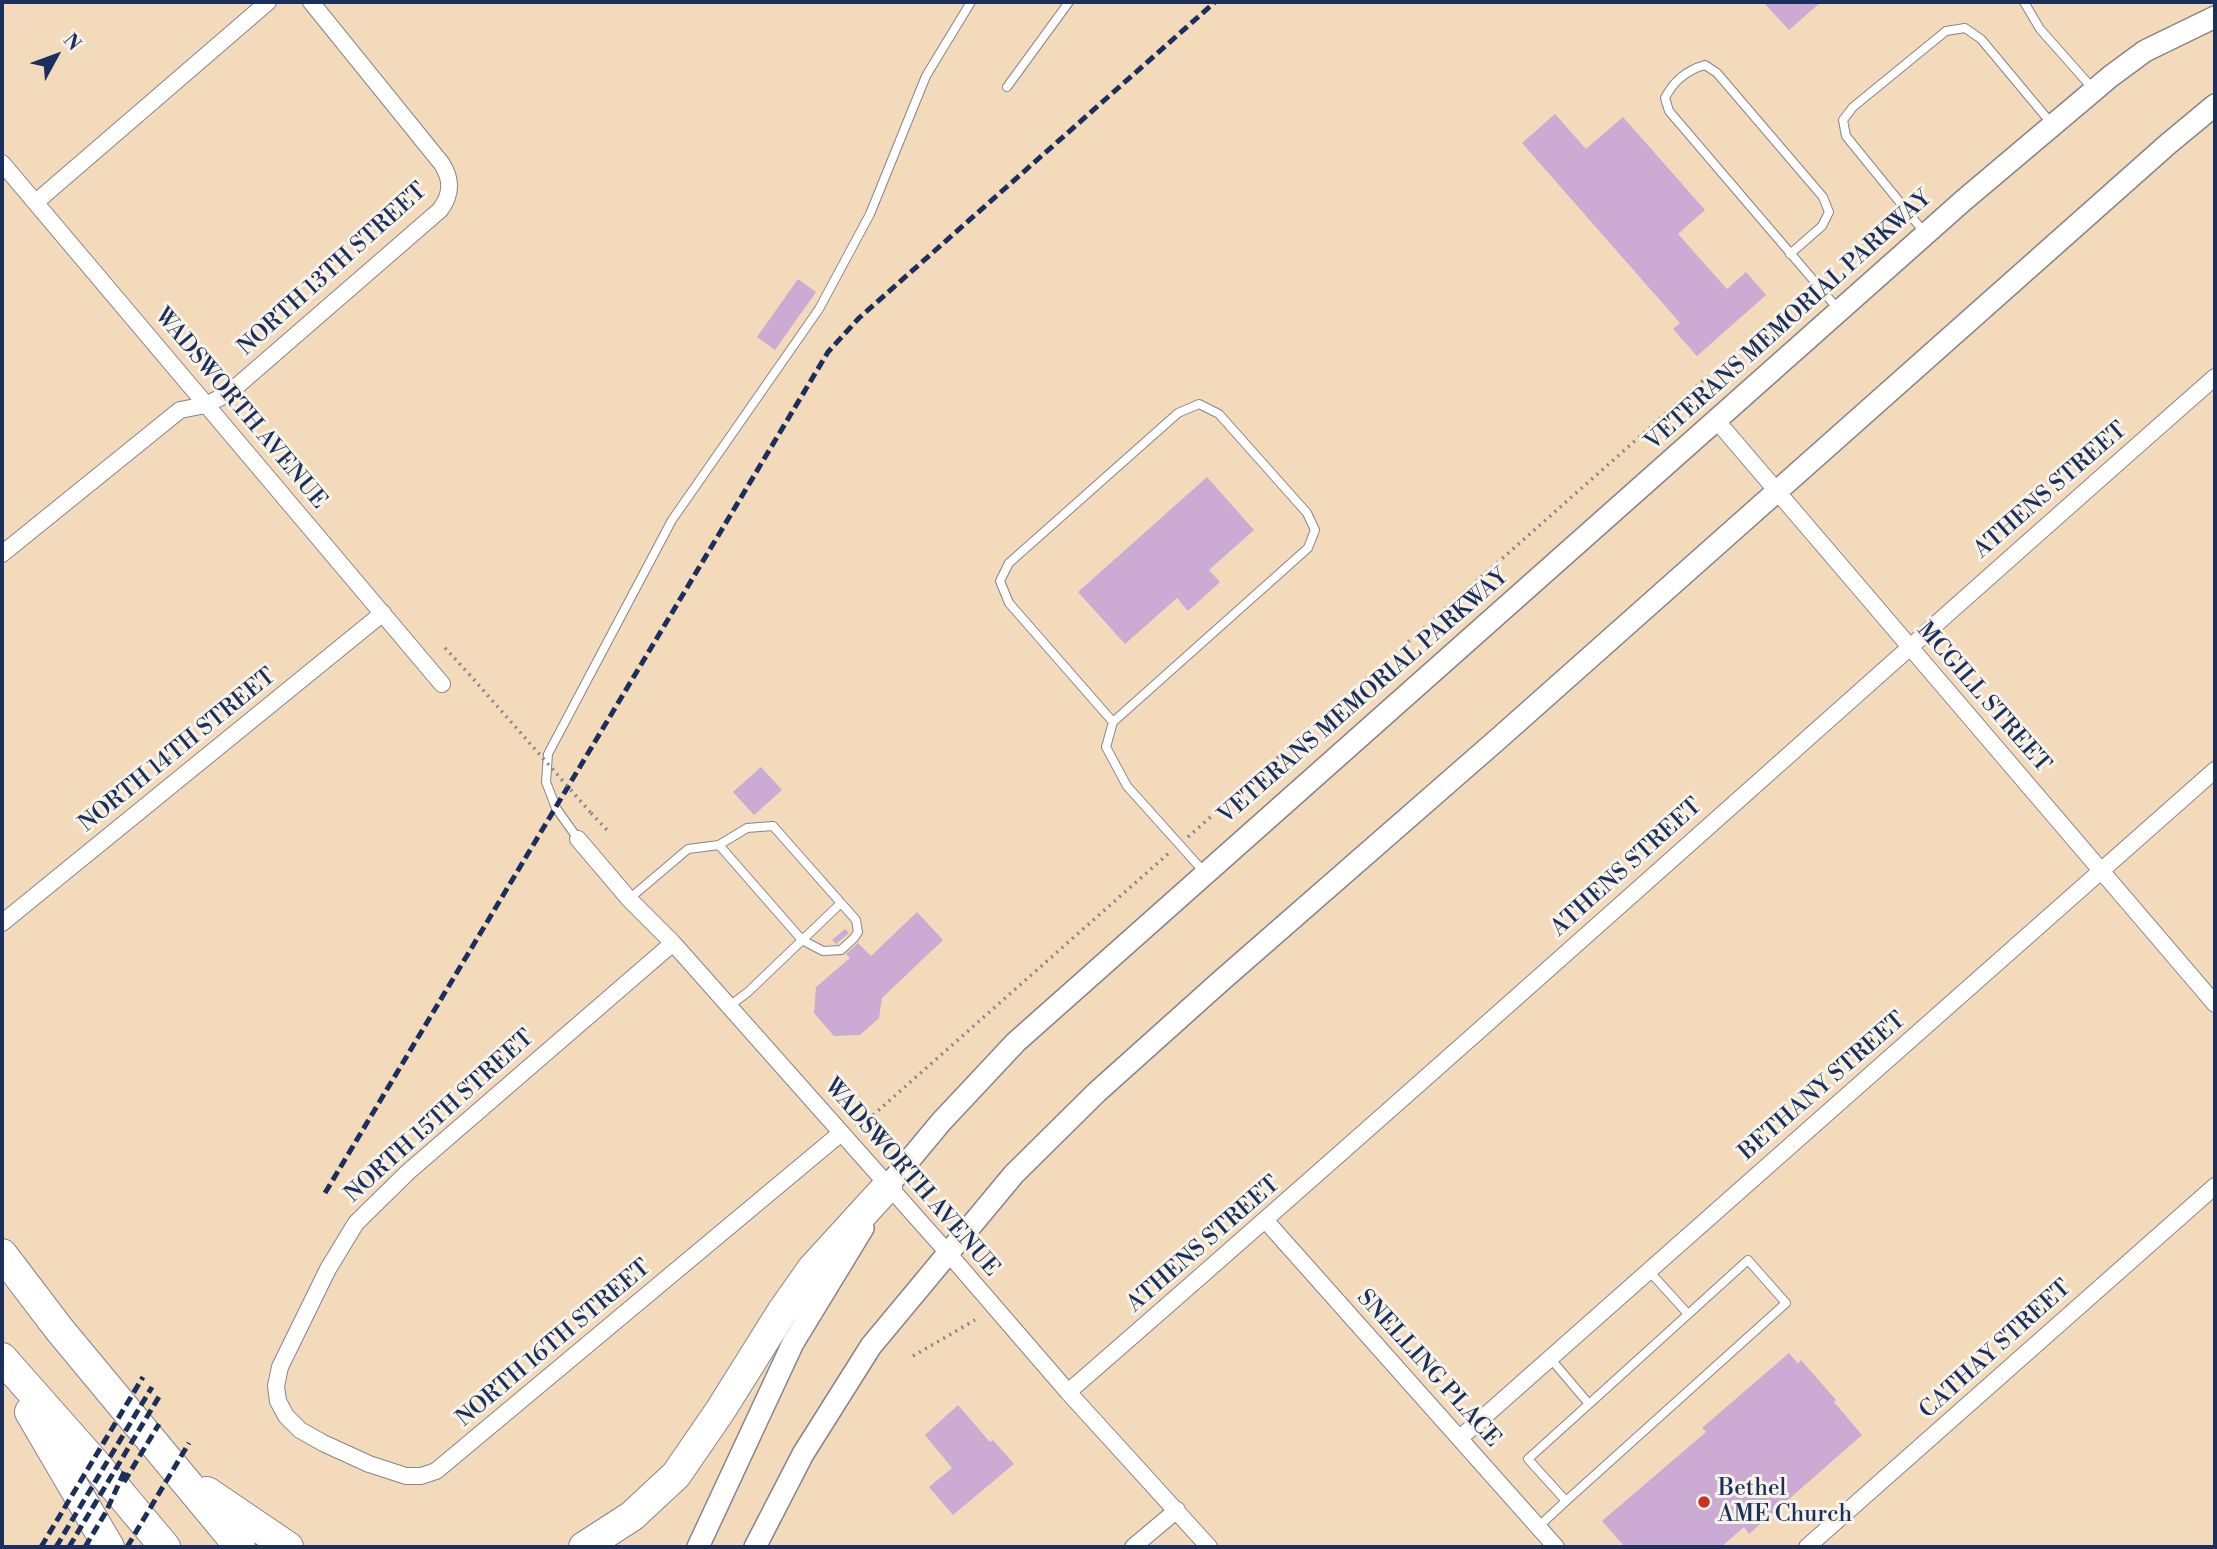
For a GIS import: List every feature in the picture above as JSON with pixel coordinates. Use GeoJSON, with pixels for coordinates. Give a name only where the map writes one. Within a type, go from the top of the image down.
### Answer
{"type":"FeatureCollection","features":[{"type":"Feature","properties":{"kind":"highway"},"geometry":{"type":"LineString","coordinates":[[584,1547],[632,1516],[676,1475],[813,1268],[887,1187]]}},
{"type":"Feature","properties":{"kind":"highway"},"geometry":{"type":"LineString","coordinates":[[2,1254],[59,1329],[240,1547]]}},
{"type":"Feature","properties":{"kind":"highway"},"geometry":{"type":"LineString","coordinates":[[2,1358],[164,1547]]}},
{"type":"Feature","properties":{"kind":"highway"},"geometry":{"type":"LineString","coordinates":[[2,1367],[70,1477],[109,1547]]}},
{"type":"Feature","properties":{"kind":"highway"},"geometry":{"type":"LineString","coordinates":[[175,1470],[288,1547]]}},
{"type":"Feature","properties":{"kind":"street"},"geometry":{"type":"LineString","coordinates":[[36,202],[268,2]]}},
{"type":"Feature","properties":{"kind":"street","name":"NORTH 13TH STREET"},"geometry":{"type":"LineString","coordinates":[[2,554],[180,410],[206,405],[229,393],[440,210],[447,200],[450,185],[442,164],[311,2]]}},
{"type":"Feature","properties":{"kind":"street","name":"VETERANS MEMORIAL PARKWAY"},"geometry":{"type":"LineString","coordinates":[[698,1547],[793,1343],[887,1187],[963,1097],[1016,1042],[1926,234],[2053,125],[2145,51],[2215,17]]}},
{"type":"Feature","properties":{"kind":"street"},"geometry":{"type":"LineString","coordinates":[[755,1547],[803,1454],[871,1346],[1014,1174],[1097,1091],[2168,144],[2215,106]]}},
{"type":"Feature","properties":{"kind":"street","name":"WADSWORTH AVENUE"},"geometry":{"type":"LineString","coordinates":[[4,172],[36,202],[442,684]]}},
{"type":"Feature","properties":{"kind":"street","name":"ATHENS STREET"},"geometry":{"type":"LineString","coordinates":[[1068,1392],[1266,1221],[2215,377]]}},
{"type":"Feature","properties":{"kind":"street","name":"MCGILL STREET"},"geometry":{"type":"LineString","coordinates":[[1717,421],[2215,1004]]}},
{"type":"Feature","properties":{"kind":"street","name":"NORTH 14TH STREET"},"geometry":{"type":"LineString","coordinates":[[2,923],[383,613]]}},
{"type":"Feature","properties":{"kind":"street","name":"BETHANY STREET"},"geometry":{"type":"LineString","coordinates":[[1460,1438],[2215,770]]}},
{"type":"Feature","properties":{"kind":"street","name":"WADSWORTH AVENUE"},"geometry":{"type":"LineString","coordinates":[[578,839],[948,1253],[1068,1392],[1209,1547]]}},
{"type":"Feature","properties":{"kind":"street","name":"NORTH 15TH STREET"},"geometry":{"type":"LineString","coordinates":[[278,1401],[276,1386],[280,1367],[328,1269],[356,1223],[408,1172],[673,943]]}},
{"type":"Feature","properties":{"kind":"street","name":"NORTH 16TH STREET"},"geometry":{"type":"LineString","coordinates":[[278,1401],[286,1416],[300,1430],[369,1464],[406,1476],[421,1476],[436,1471],[841,1133]]}},
{"type":"Feature","properties":{"kind":"street","name":"CATHAY STREET"},"geometry":{"type":"LineString","coordinates":[[1807,1547],[2215,1186]]}},
{"type":"Feature","properties":{"kind":"street","name":"SNELLING PLACE"},"geometry":{"type":"LineString","coordinates":[[1266,1221],[1556,1547]]}},
{"type":"Feature","properties":{"kind":"street"},"geometry":{"type":"LineString","coordinates":[[1133,1547],[1177,1510]]}},
{"type":"Feature","properties":{"kind":"lane"},"geometry":{"type":"LineString","coordinates":[[578,839],[556,808],[545,782],[548,754],[672,520],[819,309],[870,214],[926,76],[971,2]]}},
{"type":"Feature","properties":{"kind":"lane"},"geometry":{"type":"LineString","coordinates":[[1007,88],[1069,2]]}},
{"type":"Feature","properties":{"kind":"lane"},"geometry":{"type":"LineString","coordinates":[[2024,2],[2040,29],[2094,90]]}},
{"type":"Feature","properties":{"kind":"lane"},"geometry":{"type":"LineString","coordinates":[[1926,234],[1846,136],[1843,120],[1853,107],[1946,31],[1965,28],[1981,39],[2053,125]]}},
{"type":"Feature","properties":{"kind":"lane"},"geometry":{"type":"LineString","coordinates":[[1790,254],[1822,226],[1829,212],[1823,197],[1717,73],[1704,65],[1693,68],[1670,87],[1665,98],[1669,111],[1839,312]]}},
{"type":"Feature","properties":{"kind":"lane"},"geometry":{"type":"LineString","coordinates":[[1114,722],[1009,603],[1000,581],[1009,563],[1178,413],[1199,404],[1219,414],[1307,513],[1315,530],[1308,548],[1114,722],[1106,747],[1127,786],[1205,873]]}},
{"type":"Feature","properties":{"kind":"lane"},"geometry":{"type":"LineString","coordinates":[[629,899],[688,849],[719,845],[747,828],[773,826],[856,920],[858,932],[841,950],[824,951],[802,940],[719,845]]}},
{"type":"Feature","properties":{"kind":"lane"},"geometry":{"type":"LineString","coordinates":[[728,1007],[748,992],[841,903]]}},
{"type":"Feature","properties":{"kind":"lane"},"geometry":{"type":"LineString","coordinates":[[1538,1527],[1786,1303],[1748,1260],[1528,1459],[1566,1501]]}},
{"type":"Feature","properties":{"kind":"lane"},"geometry":{"type":"LineString","coordinates":[[1649,1271],[1688,1314]]}},
{"type":"Feature","properties":{"kind":"lane"},"geometry":{"type":"LineString","coordinates":[[1550,1359],[1589,1404]]}},
{"type":"Feature","properties":{"kind":"path"},"geometry":{"type":"LineString","coordinates":[[841,1133],[863,1124],[1707,377],[1724,395]]}},
{"type":"Feature","properties":{"kind":"path"},"geometry":{"type":"LineString","coordinates":[[445,648],[608,831]]}},
{"type":"Feature","properties":{"kind":"path"},"geometry":{"type":"LineString","coordinates":[[913,1356],[975,1320]]}},
{"type":"Feature","properties":{"kind":"building"},"geometry":{"type":"Polygon","coordinates":[[[1763,2],[1821,2],[1789,30],[1763,2]]]}},
{"type":"Feature","properties":{"kind":"building"},"geometry":{"type":"Polygon","coordinates":[[[1555,114],[1586,149],[1623,117],[1705,210],[1678,234],[1727,289],[1746,272],[1766,295],[1697,356],[1673,329],[1680,323],[1522,143],[1555,114]]]}},
{"type":"Feature","properties":{"kind":"building"},"geometry":{"type":"Polygon","coordinates":[[[798,279],[816,292],[775,350],[757,337],[798,279]]]}},
{"type":"Feature","properties":{"kind":"building"},"geometry":{"type":"Polygon","coordinates":[[[1207,477],[1254,530],[1209,570],[1220,582],[1188,611],[1177,598],[1125,644],[1078,592],[1207,477]]]}},
{"type":"Feature","properties":{"kind":"building"},"geometry":{"type":"Polygon","coordinates":[[[761,767],[782,790],[754,815],[733,792],[761,767]]]}},
{"type":"Feature","properties":{"kind":"building"},"geometry":{"type":"Polygon","coordinates":[[[917,912],[943,940],[882,998],[879,1018],[860,1035],[834,1036],[814,1013],[816,987],[850,958],[846,954],[858,943],[871,956],[917,912]]]}},
{"type":"Feature","properties":{"kind":"building"},"geometry":{"type":"Polygon","coordinates":[[[845,929],[849,933],[836,944],[832,940],[845,929]]]}},
{"type":"Feature","properties":{"kind":"building"},"geometry":{"type":"Polygon","coordinates":[[[1789,1353],[1798,1364],[1801,1360],[1862,1435],[1749,1534],[1744,1527],[1721,1547],[1625,1547],[1602,1521],[1706,1432],[1702,1428],[1789,1353]]]}},
{"type":"Feature","properties":{"kind":"building"},"geometry":{"type":"Polygon","coordinates":[[[958,1405],[990,1442],[993,1440],[1014,1464],[953,1515],[929,1487],[952,1468],[925,1435],[958,1405]]]}},
{"type":"Feature","properties":{"kind":"railway"},"geometry":{"type":"LineString","coordinates":[[325,1193],[828,352],[859,318],[1215,2]]}},
{"type":"Feature","properties":{"kind":"railway"},"geometry":{"type":"LineString","coordinates":[[41,1547],[143,1377]]}},
{"type":"Feature","properties":{"kind":"railway"},"geometry":{"type":"LineString","coordinates":[[56,1547],[152,1387]]}},
{"type":"Feature","properties":{"kind":"railway"},"geometry":{"type":"LineString","coordinates":[[69,1547],[160,1395]]}},
{"type":"Feature","properties":{"kind":"railway"},"geometry":{"type":"LineString","coordinates":[[124,1482],[159,1424]]}},
{"type":"Feature","properties":{"kind":"railway"},"geometry":{"type":"LineString","coordinates":[[127,1547],[189,1443]]}},
{"type":"Feature","properties":{"kind":"railway"},"geometry":{"type":"LineString","coordinates":[[85,1547],[106,1512],[125,1470]]}},
{"type":"Feature","properties":{"kind":"place","name":"Bethel AME Church"},"geometry":{"type":"Point","coordinates":[1704,1502]}}]}
